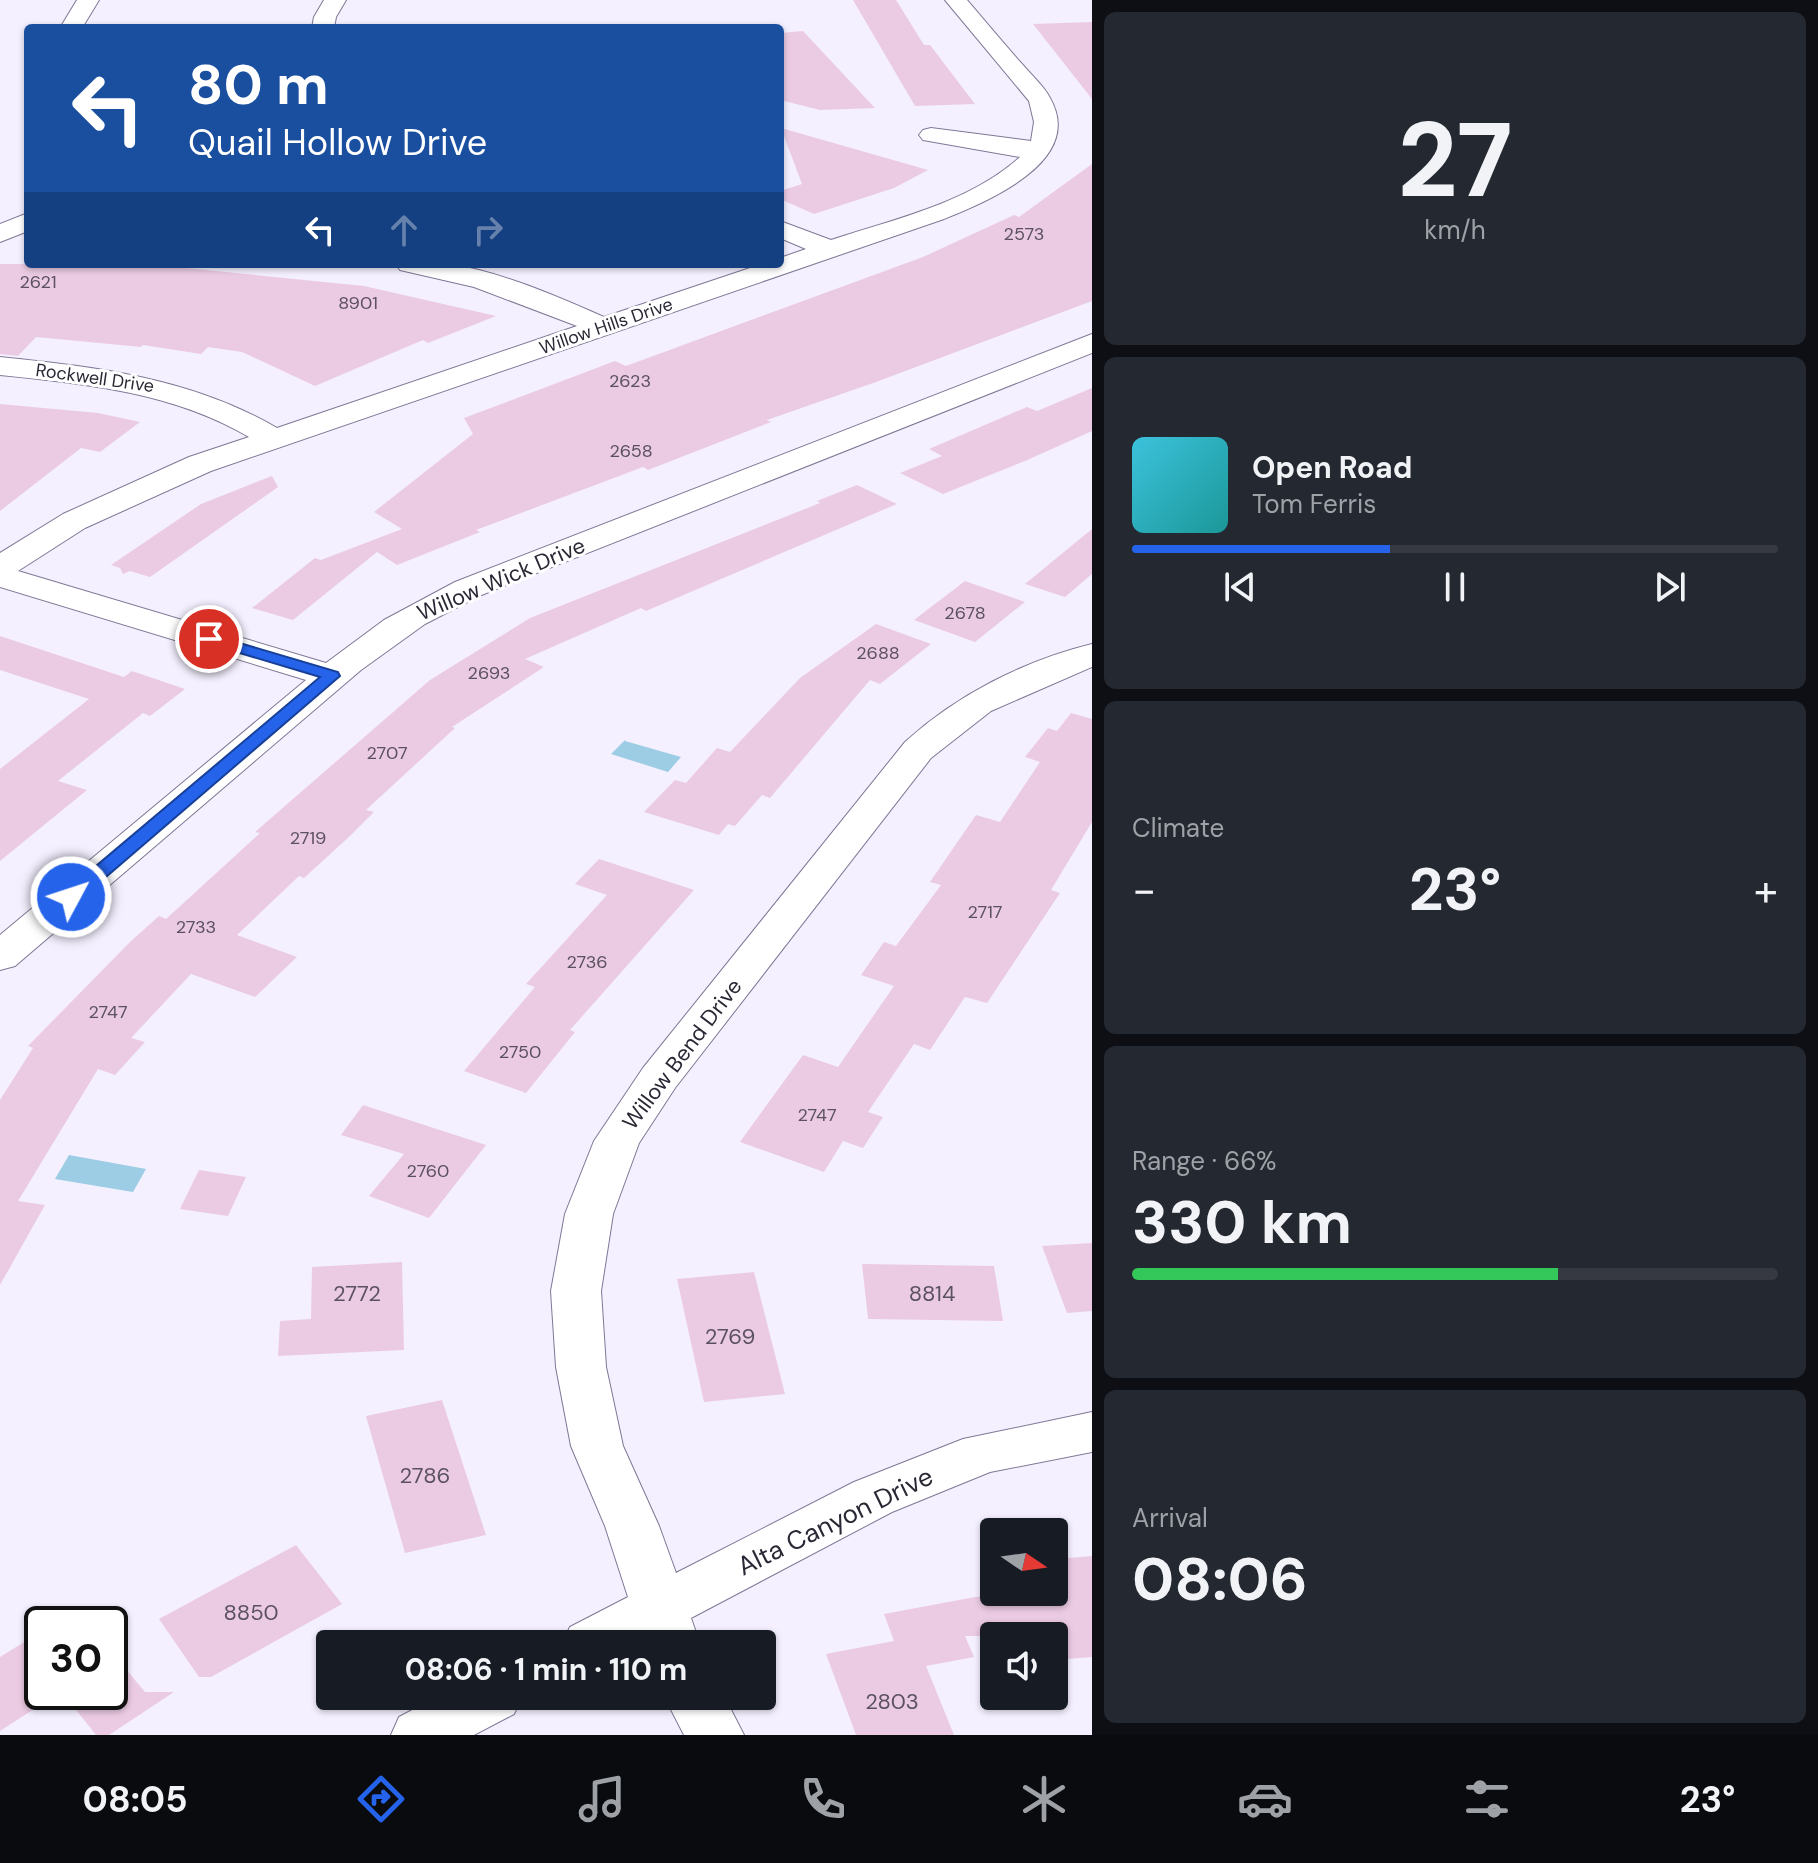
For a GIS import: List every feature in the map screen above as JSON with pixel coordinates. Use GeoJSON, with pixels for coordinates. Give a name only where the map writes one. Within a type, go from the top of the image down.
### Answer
{"type":"FeatureCollection","features":[{"type":"Feature","properties":{"kind":"street"},"geometry":{"type":"LineString","coordinates":[[73,24],[88,0]]}},
{"type":"Feature","properties":{"kind":"street"},"geometry":{"type":"LineString","coordinates":[[325,24],[335,0]]}},
{"type":"Feature","properties":{"kind":"street"},"geometry":{"type":"LineString","coordinates":[[931,135],[1037,152],[1049,127],[1040,100],[956,0]]}},
{"type":"Feature","properties":{"kind":"street","name":"Willow Hills Drive"},"geometry":{"type":"LineString","coordinates":[[784,264],[971,199],[1022,167],[1037,152]]}},
{"type":"Feature","properties":{"kind":"street"},"geometry":{"type":"LineString","coordinates":[[0,234],[24,223]]}},
{"type":"Feature","properties":{"kind":"street"},"geometry":{"type":"LineString","coordinates":[[784,231],[829,249]]}},
{"type":"Feature","properties":{"kind":"street"},"geometry":{"type":"LineString","coordinates":[[430,268],[512,288],[602,327]]}},
{"type":"Feature","properties":{"kind":"street","name":"Willow Hills Drive"},"geometry":{"type":"LineString","coordinates":[[0,568],[74,521],[119,498],[200,464],[774,268]]}},
{"type":"Feature","properties":{"kind":"street","name":"Willow Wick Drive"},"geometry":{"type":"LineString","coordinates":[[0,957],[395,626],[467,589],[1091,345]]}},
{"type":"Feature","properties":{"kind":"street","name":"Rockwell Drive"},"geometry":{"type":"LineString","coordinates":[[0,366],[132,381],[171,390],[210,404],[275,439]]}},
{"type":"Feature","properties":{"kind":"street"},"geometry":{"type":"LineString","coordinates":[[0,576],[332,676]]}},
{"type":"Feature","properties":{"kind":"street","name":"Willow Bend Drive"},"geometry":{"type":"LineString","coordinates":[[666,1625],[632,1526],[597,1446],[581,1367],[576,1291],[589,1214],[617,1141],[659,1078],[918,750],[944,723],[977,702],[1092,655]]}},
{"type":"Feature","properties":{"kind":"street","name":"Alta Canyon Drive"},"geometry":{"type":"LineString","coordinates":[[646,1630],[666,1625],[886,1492],[982,1453],[1092,1432]]}},
{"type":"Feature","properties":{"kind":"street"},"geometry":{"type":"LineString","coordinates":[[420,1735],[467,1710]]}},
{"type":"Feature","properties":{"kind":"street"},"geometry":{"type":"LineString","coordinates":[[701,1710],[715,1735]]}},
{"type":"Feature","properties":{"kind":"water"},"geometry":{"type":"Polygon","coordinates":[[[625,740],[681,757],[668,772],[611,754],[625,740]]]}},
{"type":"Feature","properties":{"kind":"water"},"geometry":{"type":"Polygon","coordinates":[[[69,1155],[146,1169],[133,1192],[55,1179],[69,1155]]]}},
{"type":"Feature","properties":{"kind":"building"},"geometry":{"type":"Polygon","coordinates":[[[853,0],[896,0],[924,45],[930,45],[975,104],[915,106],[853,0]]]}},
{"type":"Feature","properties":{"kind":"building"},"geometry":{"type":"Polygon","coordinates":[[[1092,22],[1092,99],[1033,24],[1092,22]]]}},
{"type":"Feature","properties":{"kind":"building"},"geometry":{"type":"Polygon","coordinates":[[[803,31],[875,108],[820,110],[784,101],[784,33],[803,31]]]}},
{"type":"Feature","properties":{"kind":"building"},"geometry":{"type":"Polygon","coordinates":[[[784,129],[928,170],[894,188],[814,214],[784,201],[784,190],[802,184],[784,129]]]}},
{"type":"Feature","properties":{"kind":"building"},"geometry":{"type":"Polygon","coordinates":[[[1092,164],[1092,301],[767,420],[771,422],[648,470],[643,467],[476,530],[480,532],[397,565],[377,552],[293,620],[252,608],[315,558],[321,560],[402,529],[374,512],[473,434],[464,418],[615,361],[626,366],[923,257],[1014,215],[1019,217],[1092,164]]]}},
{"type":"Feature","properties":{"kind":"building"},"geometry":{"type":"Polygon","coordinates":[[[0,264],[24,264],[24,268],[186,268],[364,286],[496,316],[428,343],[423,340],[315,386],[242,352],[208,347],[201,354],[143,345],[36,337],[18,356],[0,354],[0,264]]]}},
{"type":"Feature","properties":{"kind":"building"},"geometry":{"type":"Polygon","coordinates":[[[1092,388],[1092,431],[1025,461],[943,494],[900,473],[942,456],[929,449],[1027,407],[1037,411],[1092,388]]]}},
{"type":"Feature","properties":{"kind":"building"},"geometry":{"type":"Polygon","coordinates":[[[0,404],[98,413],[140,422],[100,452],[81,448],[0,511],[0,404]]]}},
{"type":"Feature","properties":{"kind":"building"},"geometry":{"type":"Polygon","coordinates":[[[272,476],[278,487],[150,577],[130,571],[123,574],[120,568],[111,565],[201,504],[272,476]]]}},
{"type":"Feature","properties":{"kind":"building"},"geometry":{"type":"Polygon","coordinates":[[[857,485],[897,504],[646,611],[641,608],[525,659],[544,667],[452,727],[455,728],[366,810],[374,812],[350,836],[304,878],[299,876],[237,935],[297,957],[255,997],[191,974],[131,1038],[145,1042],[115,1075],[98,1069],[18,1201],[45,1205],[0,1285],[0,1100],[33,1048],[28,1046],[130,942],[159,916],[166,919],[260,833],[255,832],[430,680],[530,618],[820,503],[817,501],[857,485]]]}},
{"type":"Feature","properties":{"kind":"building"},"geometry":{"type":"Polygon","coordinates":[[[1092,529],[1092,574],[1065,597],[1025,584],[1092,529]]]}},
{"type":"Feature","properties":{"kind":"building"},"geometry":{"type":"Polygon","coordinates":[[[965,581],[1025,602],[975,642],[914,620],[965,581]]]}},
{"type":"Feature","properties":{"kind":"building"},"geometry":{"type":"Polygon","coordinates":[[[876,624],[931,644],[880,684],[870,680],[770,798],[762,795],[735,826],[728,824],[719,835],[644,812],[675,780],[686,783],[717,748],[730,752],[800,678],[876,624]]]}},
{"type":"Feature","properties":{"kind":"building"},"geometry":{"type":"Polygon","coordinates":[[[0,636],[124,677],[132,671],[185,689],[150,716],[143,713],[58,781],[87,790],[0,861],[0,769],[89,699],[0,670],[0,636]]]}},
{"type":"Feature","properties":{"kind":"building"},"geometry":{"type":"Polygon","coordinates":[[[1071,713],[1092,719],[1092,822],[1051,890],[1060,893],[987,1003],[965,997],[930,1050],[914,1044],[868,1112],[883,1117],[863,1148],[843,1141],[824,1172],[740,1142],[803,1055],[838,1067],[894,986],[861,975],[884,942],[896,946],[941,885],[930,882],[976,815],[1000,822],[1040,762],[1025,757],[1048,728],[1057,731],[1071,713]]]}},
{"type":"Feature","properties":{"kind":"building"},"geometry":{"type":"Polygon","coordinates":[[[599,859],[694,890],[570,1030],[575,1032],[526,1093],[464,1071],[535,987],[526,984],[607,895],[575,884],[599,859]]]}},
{"type":"Feature","properties":{"kind":"building"},"geometry":{"type":"Polygon","coordinates":[[[363,1105],[486,1145],[429,1218],[369,1196],[404,1154],[341,1135],[363,1105]]]}},
{"type":"Feature","properties":{"kind":"building"},"geometry":{"type":"Polygon","coordinates":[[[199,1170],[246,1177],[228,1216],[180,1209],[199,1170]]]}},
{"type":"Feature","properties":{"kind":"building"},"geometry":{"type":"Polygon","coordinates":[[[1092,1243],[1092,1311],[1067,1313],[1042,1246],[1092,1243]]]}},
{"type":"Feature","properties":{"kind":"building"},"geometry":{"type":"Polygon","coordinates":[[[402,1262],[404,1350],[278,1356],[280,1321],[311,1319],[312,1267],[402,1262]]]}},
{"type":"Feature","properties":{"kind":"building"},"geometry":{"type":"Polygon","coordinates":[[[862,1264],[994,1266],[1003,1321],[868,1319],[862,1264]]]}},
{"type":"Feature","properties":{"kind":"building"},"geometry":{"type":"Polygon","coordinates":[[[754,1272],[785,1394],[704,1402],[677,1279],[754,1272]]]}},
{"type":"Feature","properties":{"kind":"building"},"geometry":{"type":"Polygon","coordinates":[[[442,1400],[486,1535],[405,1553],[366,1416],[442,1400]]]}},
{"type":"Feature","properties":{"kind":"building"},"geometry":{"type":"Polygon","coordinates":[[[296,1545],[342,1604],[211,1677],[199,1677],[159,1619],[296,1545]]]}},
{"type":"Feature","properties":{"kind":"building"},"geometry":{"type":"Polygon","coordinates":[[[1092,1556],[1092,1657],[1068,1659],[1068,1622],[980,1622],[980,1636],[965,1636],[974,1657],[926,1666],[954,1735],[856,1735],[826,1654],[894,1641],[884,1614],[980,1597],[980,1606],[1068,1606],[1068,1558],[1092,1556]]]}},
{"type":"Feature","properties":{"kind":"building"},"geometry":{"type":"Polygon","coordinates":[[[24,1642],[24,1710],[33,1710],[0,1731],[0,1657],[24,1642]]]}},
{"type":"Feature","properties":{"kind":"building"},"geometry":{"type":"Polygon","coordinates":[[[128,1672],[145,1692],[174,1692],[109,1735],[96,1735],[76,1710],[128,1710],[128,1672]]]}},
{"type":"Feature","properties":{"kind":"route"},"geometry":{"type":"LineString","coordinates":[[71,897],[332,676],[209,639]]}}]}
